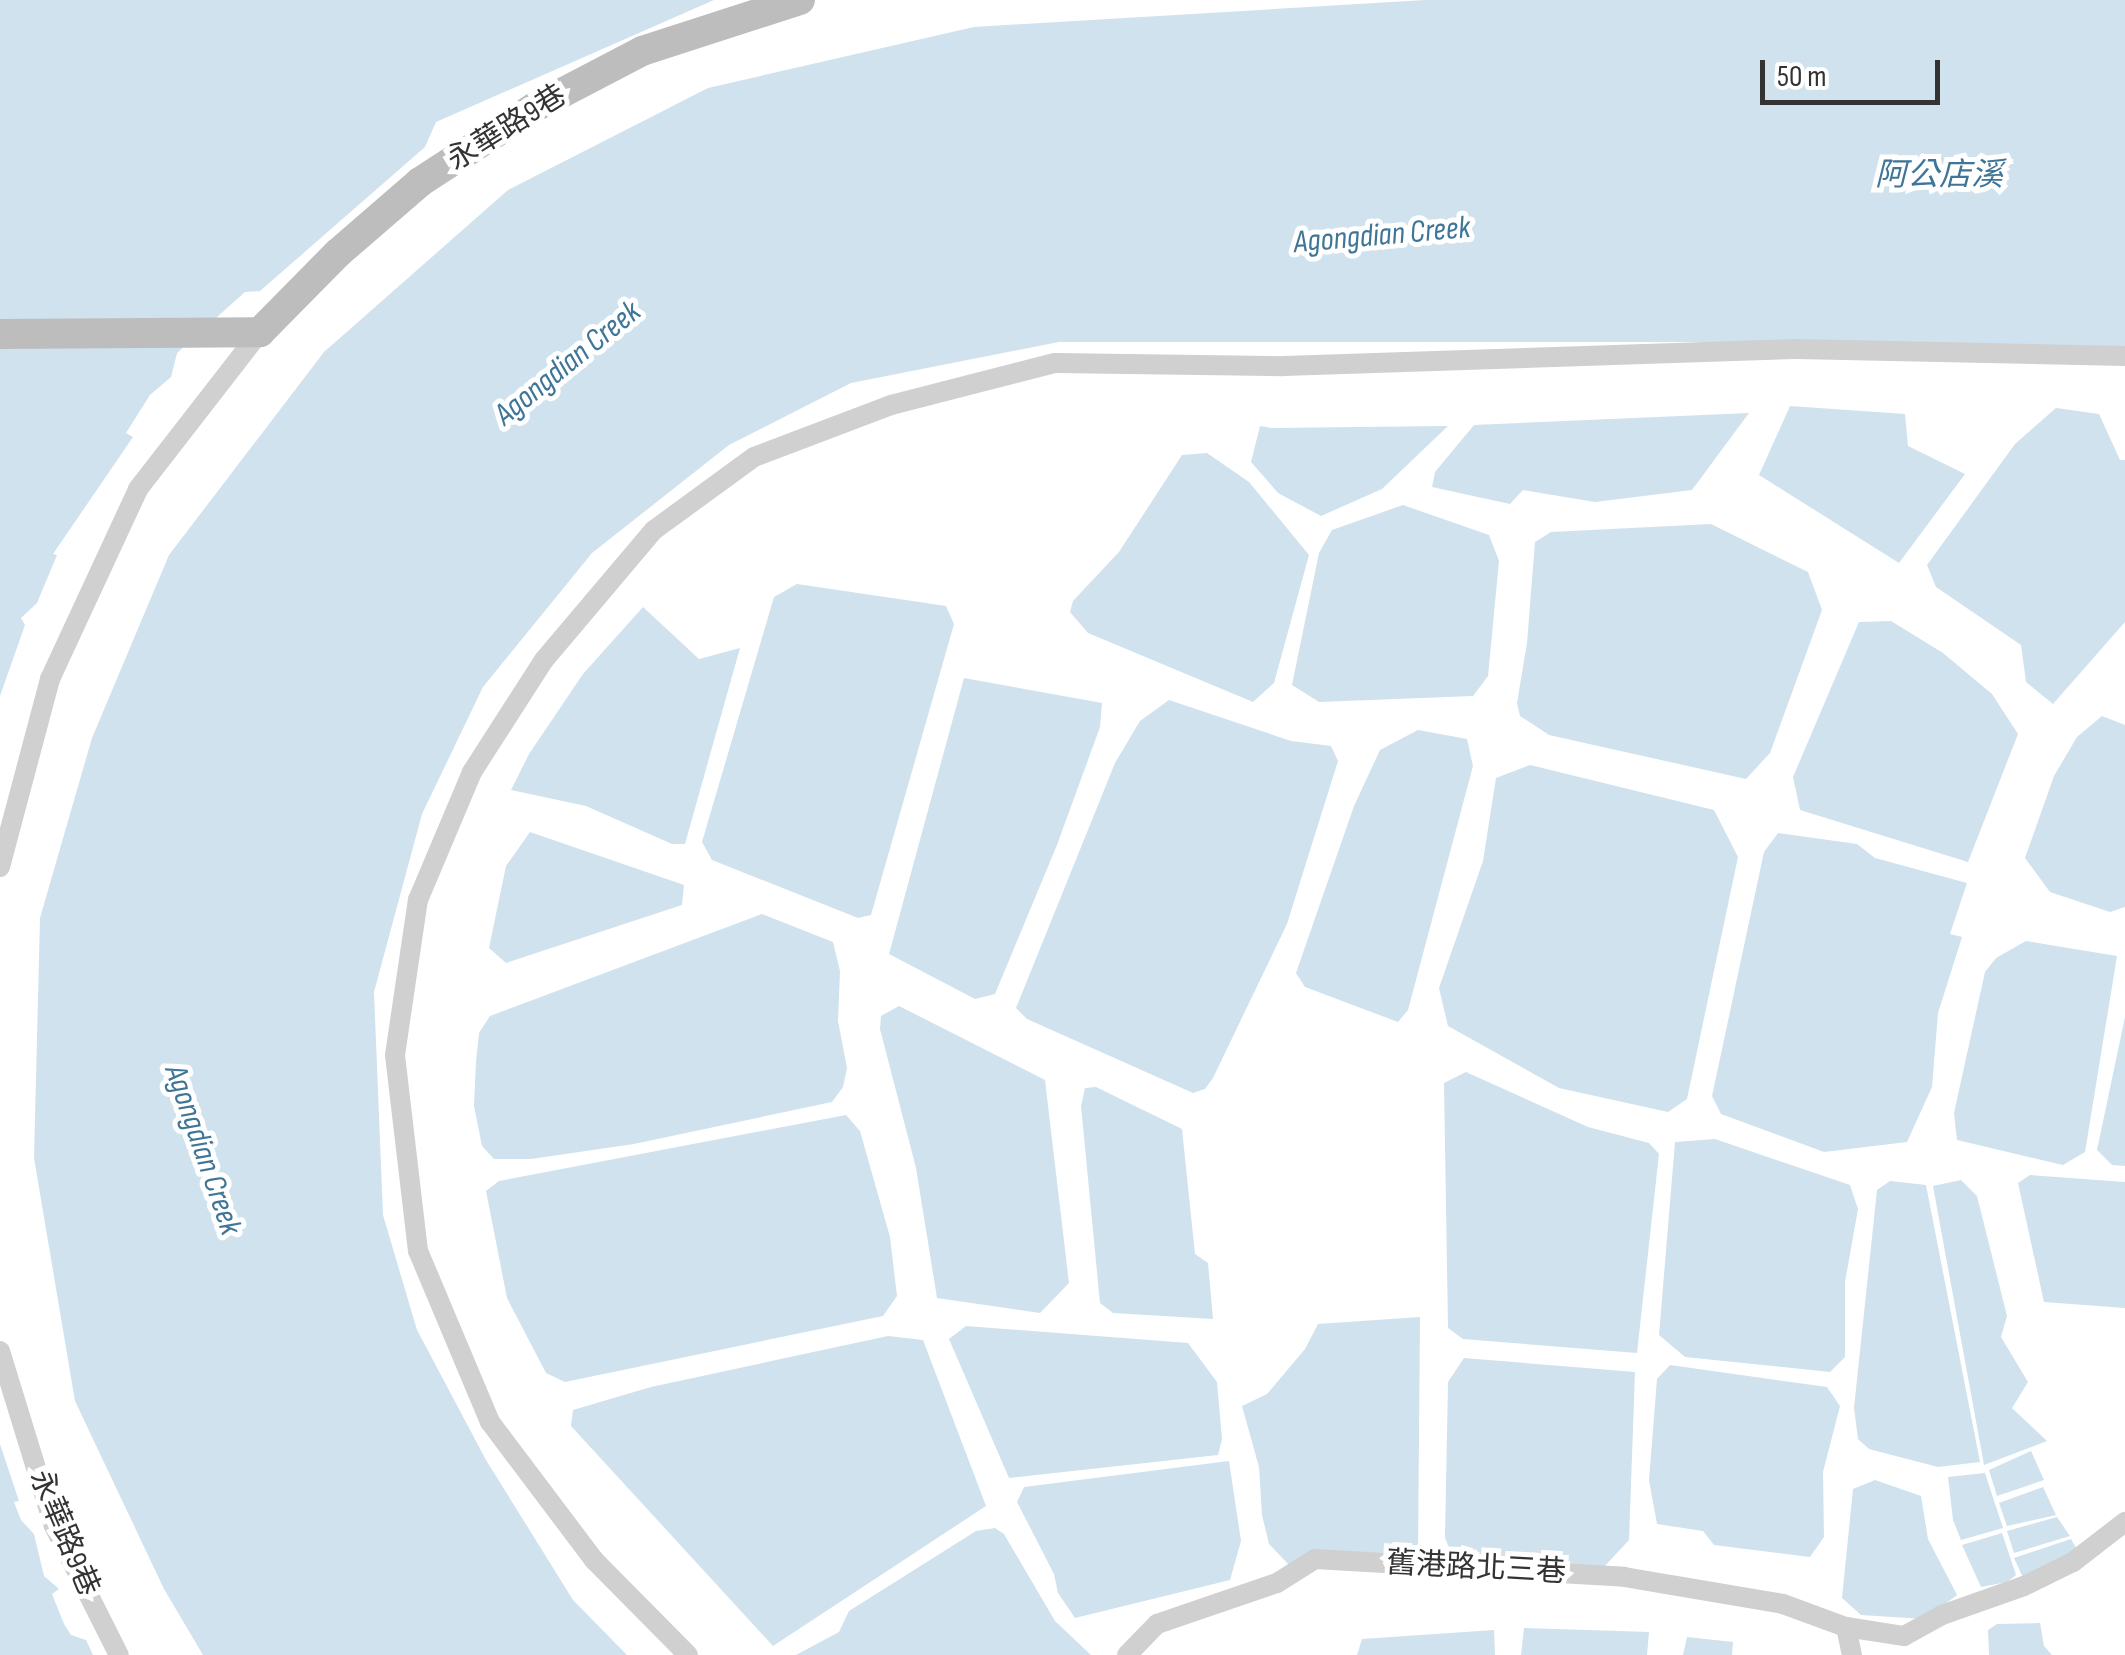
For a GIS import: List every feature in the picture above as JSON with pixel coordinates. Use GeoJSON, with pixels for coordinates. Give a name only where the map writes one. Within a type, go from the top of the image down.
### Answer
{"type":"FeatureCollection","features":[{"type":"Feature","properties":{"kind":"street","name":"永華路9巷"},"geometry":{"type":"LineString","coordinates":[[0,867],[50,679],[138,489],[260,332],[338,254],[420,182],[535,107],[642,51],[800,0]]}},
{"type":"Feature","properties":{"kind":"street"},"geometry":{"type":"LineString","coordinates":[[0,334],[260,332]]}},
{"type":"Feature","properties":{"kind":"street"},"geometry":{"type":"LineString","coordinates":[[688,1655],[594,1560],[490,1422],[418,1251],[396,1054],[418,900],[472,772],[544,660],[654,530],[754,457],[890,405],[1055,363],[1284,366],[1796,349],[2125,356]]}},
{"type":"Feature","properties":{"kind":"street","name":"永華路9巷"},"geometry":{"type":"LineString","coordinates":[[0,1351],[54,1526],[120,1655]]}},
{"type":"Feature","properties":{"kind":"street","name":"舊港路北三巷"},"geometry":{"type":"LineString","coordinates":[[1127,1655],[1157,1624],[1276,1583],[1316,1559],[1624,1576],[1783,1604],[1846,1627],[1904,1636],[1942,1616],[2073,1562],[2125,1522]]}},
{"type":"Feature","properties":{"kind":"street"},"geometry":{"type":"LineString","coordinates":[[1846,1627],[1852,1655]]}},
{"type":"Feature","properties":{"kind":"water"},"geometry":{"type":"Polygon","coordinates":[[[0,0],[714,0],[436,122],[425,147],[260,291],[245,292],[177,353],[171,377],[150,395],[126,433],[133,437],[53,554],[57,555],[37,603],[21,618],[25,625],[0,696],[0,0]]]}},
{"type":"Feature","properties":{"kind":"water","name":"阿公店溪"},"geometry":{"type":"Polygon","coordinates":[[[1425,0],[2125,0],[2125,352],[1756,342],[1059,342],[851,383],[729,445],[592,553],[483,687],[422,814],[374,992],[383,1215],[417,1330],[486,1460],[573,1600],[627,1655],[203,1655],[164,1589],[75,1401],[34,1158],[40,918],[92,738],[169,555],[324,352],[508,190],[708,88],[974,27],[1425,0]]]}},
{"type":"Feature","properties":{"kind":"water"},"geometry":{"type":"Polygon","coordinates":[[[1790,406],[1905,414],[1908,446],[1965,474],[1899,563],[1759,475],[1790,406]]]}},
{"type":"Feature","properties":{"kind":"water"},"geometry":{"type":"Polygon","coordinates":[[[2056,408],[2099,414],[2120,460],[2125,460],[2125,622],[2053,704],[2026,682],[2021,645],[1936,587],[1927,565],[2015,444],[2056,408]]]}},
{"type":"Feature","properties":{"kind":"water"},"geometry":{"type":"Polygon","coordinates":[[[1749,413],[1692,490],[1595,502],[1523,490],[1510,504],[1432,487],[1435,472],[1474,425],[1749,413]]]}},
{"type":"Feature","properties":{"kind":"water"},"geometry":{"type":"Polygon","coordinates":[[[1260,426],[1448,426],[1382,489],[1321,516],[1278,493],[1251,462],[1260,426]]]}},
{"type":"Feature","properties":{"kind":"water"},"geometry":{"type":"Polygon","coordinates":[[[1207,453],[1249,482],[1309,555],[1274,683],[1253,702],[1088,633],[1070,612],[1073,601],[1119,552],[1182,455],[1207,453]]]}},
{"type":"Feature","properties":{"kind":"water"},"geometry":{"type":"Polygon","coordinates":[[[1403,505],[1489,535],[1499,561],[1488,676],[1473,696],[1319,702],[1292,685],[1319,553],[1332,530],[1403,505]]]}},
{"type":"Feature","properties":{"kind":"water"},"geometry":{"type":"Polygon","coordinates":[[[1711,524],[1808,572],[1822,610],[1770,753],[1746,779],[1549,735],[1520,716],[1517,703],[1527,643],[1535,542],[1551,532],[1711,524]]]}},
{"type":"Feature","properties":{"kind":"water"},"geometry":{"type":"Polygon","coordinates":[[[797,584],[946,606],[954,624],[871,915],[858,918],[712,860],[702,842],[774,597],[797,584]]]}},
{"type":"Feature","properties":{"kind":"water"},"geometry":{"type":"Polygon","coordinates":[[[643,607],[699,659],[740,648],[685,844],[672,844],[586,806],[511,790],[529,754],[583,674],[643,607]]]}},
{"type":"Feature","properties":{"kind":"water"},"geometry":{"type":"Polygon","coordinates":[[[1891,621],[1943,653],[1992,694],[2018,734],[1968,862],[1800,810],[1793,777],[1859,622],[1891,621]]]}},
{"type":"Feature","properties":{"kind":"water"},"geometry":{"type":"Polygon","coordinates":[[[964,678],[1102,703],[1100,727],[1057,845],[995,994],[975,999],[889,954],[964,678]]]}},
{"type":"Feature","properties":{"kind":"water"},"geometry":{"type":"Polygon","coordinates":[[[1169,700],[1291,741],[1331,746],[1338,761],[1287,924],[1213,1078],[1205,1089],[1193,1093],[1027,1019],[1016,1008],[1115,763],[1140,721],[1169,700]]]}},
{"type":"Feature","properties":{"kind":"water"},"geometry":{"type":"Polygon","coordinates":[[[2102,716],[2125,725],[2125,907],[2110,912],[2050,892],[2025,858],[2054,776],[2077,737],[2102,716]]]}},
{"type":"Feature","properties":{"kind":"water"},"geometry":{"type":"Polygon","coordinates":[[[1418,730],[1467,739],[1473,766],[1408,1010],[1398,1022],[1305,987],[1296,973],[1354,806],[1380,750],[1418,730]]]}},
{"type":"Feature","properties":{"kind":"water"},"geometry":{"type":"Polygon","coordinates":[[[1530,765],[1714,810],[1738,857],[1687,1099],[1668,1112],[1559,1088],[1448,1026],[1439,988],[1483,861],[1496,778],[1530,765]]]}},
{"type":"Feature","properties":{"kind":"water"},"geometry":{"type":"Polygon","coordinates":[[[530,832],[684,885],[682,905],[506,963],[489,948],[506,866],[530,832]]]}},
{"type":"Feature","properties":{"kind":"water"},"geometry":{"type":"Polygon","coordinates":[[[1778,833],[1857,844],[1875,858],[1967,883],[1950,934],[1962,937],[1938,1013],[1932,1087],[1907,1142],[1824,1152],[1721,1114],[1712,1096],[1764,852],[1778,833]]]}},
{"type":"Feature","properties":{"kind":"water"},"geometry":{"type":"Polygon","coordinates":[[[762,914],[833,942],[840,971],[838,1021],[847,1068],[843,1087],[832,1102],[634,1144],[531,1159],[494,1159],[482,1146],[474,1106],[476,1062],[479,1033],[490,1016],[762,914]]]}},
{"type":"Feature","properties":{"kind":"water"},"geometry":{"type":"Polygon","coordinates":[[[2026,941],[2117,956],[2085,1152],[2063,1165],[1957,1140],[1954,1113],[1985,972],[1996,958],[2026,941]]]}},
{"type":"Feature","properties":{"kind":"water"},"geometry":{"type":"Polygon","coordinates":[[[899,1006],[1045,1080],[1069,1283],[1040,1313],[937,1298],[916,1168],[880,1029],[881,1016],[899,1006]]]}},
{"type":"Feature","properties":{"kind":"water"},"geometry":{"type":"Polygon","coordinates":[[[2125,1017],[2125,1166],[2112,1165],[2097,1150],[2125,1017]]]}},
{"type":"Feature","properties":{"kind":"water"},"geometry":{"type":"Polygon","coordinates":[[[1466,1072],[1588,1127],[1649,1143],[1659,1154],[1637,1353],[1463,1339],[1448,1328],[1444,1083],[1466,1072]]]}},
{"type":"Feature","properties":{"kind":"water"},"geometry":{"type":"Polygon","coordinates":[[[1096,1087],[1182,1129],[1195,1254],[1208,1263],[1213,1319],[1113,1313],[1100,1303],[1081,1106],[1085,1088],[1096,1087]]]}},
{"type":"Feature","properties":{"kind":"water"},"geometry":{"type":"Polygon","coordinates":[[[846,1115],[860,1131],[890,1237],[897,1296],[883,1316],[565,1382],[546,1373],[507,1298],[486,1191],[499,1181],[846,1115]]]}},
{"type":"Feature","properties":{"kind":"water"},"geometry":{"type":"Polygon","coordinates":[[[1715,1139],[1850,1185],[1858,1209],[1845,1282],[1845,1357],[1830,1372],[1685,1357],[1659,1335],[1675,1142],[1715,1139]]]}},
{"type":"Feature","properties":{"kind":"water"},"geometry":{"type":"Polygon","coordinates":[[[2030,1175],[2125,1182],[2125,1308],[2044,1302],[2018,1183],[2030,1175]]]}},
{"type":"Feature","properties":{"kind":"water"},"geometry":{"type":"Polygon","coordinates":[[[1961,1180],[1977,1196],[2007,1316],[2001,1337],[2028,1382],[2012,1408],[2047,1441],[1984,1465],[1933,1186],[1961,1180]]]}},
{"type":"Feature","properties":{"kind":"water"},"geometry":{"type":"Polygon","coordinates":[[[1890,1181],[1926,1185],[1980,1462],[1938,1467],[1869,1449],[1858,1439],[1854,1408],[1877,1190],[1890,1181]]]}},
{"type":"Feature","properties":{"kind":"water"},"geometry":{"type":"Polygon","coordinates":[[[1420,1317],[1418,1554],[1289,1565],[1269,1544],[1262,1515],[1259,1467],[1242,1406],[1267,1394],[1305,1349],[1318,1324],[1420,1317]]]}},
{"type":"Feature","properties":{"kind":"water"},"geometry":{"type":"Polygon","coordinates":[[[966,1326],[1188,1343],[1217,1382],[1222,1439],[1218,1455],[1009,1478],[949,1339],[966,1326]]]}},
{"type":"Feature","properties":{"kind":"water"},"geometry":{"type":"Polygon","coordinates":[[[888,1336],[923,1340],[986,1506],[773,1646],[571,1426],[573,1410],[651,1387],[888,1336]]]}},
{"type":"Feature","properties":{"kind":"water"},"geometry":{"type":"Polygon","coordinates":[[[1464,1358],[1635,1372],[1629,1540],[1603,1568],[1453,1557],[1445,1538],[1448,1382],[1464,1358]]]}},
{"type":"Feature","properties":{"kind":"water"},"geometry":{"type":"Polygon","coordinates":[[[1670,1365],[1827,1387],[1840,1406],[1823,1472],[1824,1537],[1810,1557],[1714,1545],[1703,1531],[1657,1524],[1649,1480],[1657,1379],[1670,1365]]]}},
{"type":"Feature","properties":{"kind":"water"},"geometry":{"type":"Polygon","coordinates":[[[0,1444],[19,1501],[14,1502],[21,1520],[34,1534],[44,1576],[59,1589],[52,1594],[64,1624],[71,1635],[86,1640],[93,1655],[0,1655],[0,1444]]]}},
{"type":"Feature","properties":{"kind":"water"},"geometry":{"type":"Polygon","coordinates":[[[2031,1451],[2044,1480],[1997,1496],[1989,1470],[2031,1451]]]}},
{"type":"Feature","properties":{"kind":"water"},"geometry":{"type":"Polygon","coordinates":[[[1229,1461],[1241,1541],[1230,1580],[1075,1618],[1058,1593],[1054,1574],[1017,1502],[1024,1487],[1229,1461]]]}},
{"type":"Feature","properties":{"kind":"water"},"geometry":{"type":"Polygon","coordinates":[[[1985,1473],[2003,1528],[1961,1540],[1953,1520],[1948,1477],[1985,1473]]]}},
{"type":"Feature","properties":{"kind":"water"},"geometry":{"type":"Polygon","coordinates":[[[1875,1480],[1921,1496],[1928,1539],[1957,1595],[1925,1619],[1861,1615],[1842,1598],[1853,1489],[1875,1480]]]}},
{"type":"Feature","properties":{"kind":"water"},"geometry":{"type":"Polygon","coordinates":[[[2043,1487],[2056,1515],[2007,1526],[1999,1503],[2043,1487]]]}},
{"type":"Feature","properties":{"kind":"water"},"geometry":{"type":"Polygon","coordinates":[[[2057,1517],[2070,1536],[2014,1553],[2007,1531],[2057,1517]]]}},
{"type":"Feature","properties":{"kind":"water"},"geometry":{"type":"Polygon","coordinates":[[[995,1528],[1004,1534],[1055,1621],[1091,1655],[796,1655],[839,1632],[849,1611],[976,1531],[995,1528]]]}},
{"type":"Feature","properties":{"kind":"water"},"geometry":{"type":"Polygon","coordinates":[[[2002,1533],[2016,1575],[2007,1582],[1981,1587],[1962,1545],[2002,1533]]]}},
{"type":"Feature","properties":{"kind":"water"},"geometry":{"type":"Polygon","coordinates":[[[2071,1539],[2079,1553],[2024,1580],[2014,1558],[2071,1539]]]}},
{"type":"Feature","properties":{"kind":"water"},"geometry":{"type":"Polygon","coordinates":[[[2040,1623],[2044,1646],[2052,1655],[1989,1655],[1988,1630],[1997,1624],[2040,1623]]]}},
{"type":"Feature","properties":{"kind":"water"},"geometry":{"type":"Polygon","coordinates":[[[1524,1628],[1649,1632],[1647,1655],[1521,1655],[1524,1628]]]}},
{"type":"Feature","properties":{"kind":"water"},"geometry":{"type":"Polygon","coordinates":[[[1494,1630],[1495,1655],[1357,1655],[1362,1639],[1494,1630]]]}},
{"type":"Feature","properties":{"kind":"water"},"geometry":{"type":"Polygon","coordinates":[[[1687,1637],[1733,1642],[1732,1655],[1683,1655],[1687,1637]]]}},
{"type":"Feature","properties":{"kind":"water label","name":"Agongdian Creek"},"geometry":{"type":"Point","coordinates":[1382,236]}},
{"type":"Feature","properties":{"kind":"water label","name":"Agongdian Creek"},"geometry":{"type":"Point","coordinates":[568,364]}},
{"type":"Feature","properties":{"kind":"water label","name":"Agongdian Creek"},"geometry":{"type":"Point","coordinates":[202,1150]}}]}
